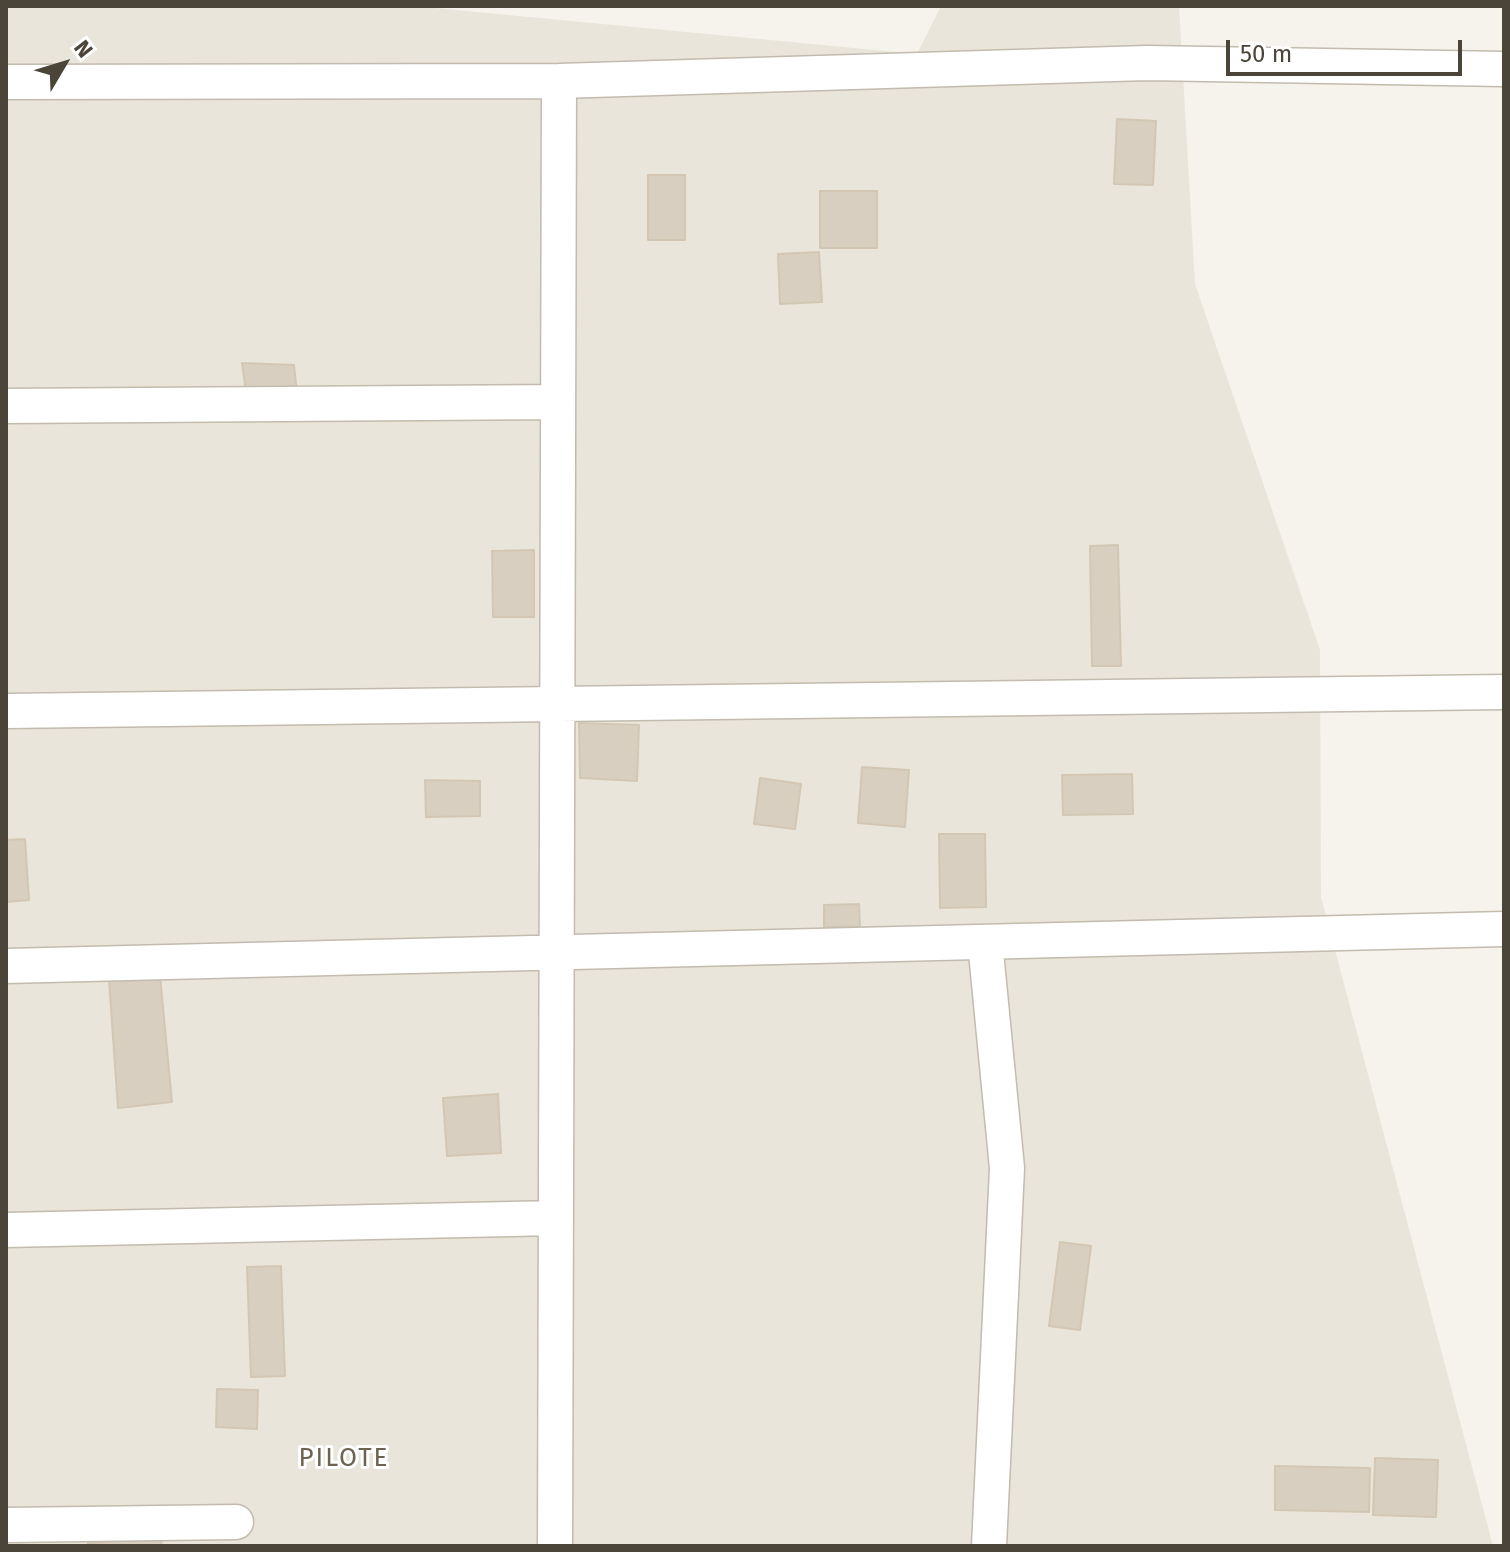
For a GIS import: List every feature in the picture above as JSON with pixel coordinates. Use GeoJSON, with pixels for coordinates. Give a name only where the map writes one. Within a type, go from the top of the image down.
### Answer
{"type":"FeatureCollection","features":[{"type":"Feature","properties":{"kind":"street"},"geometry":{"type":"LineString","coordinates":[[6,82],[559,81],[1147,63],[1504,69]]}},
{"type":"Feature","properties":{"kind":"street"},"geometry":{"type":"LineString","coordinates":[[555,1546],[559,81]]}},
{"type":"Feature","properties":{"kind":"street"},"geometry":{"type":"LineString","coordinates":[[6,406],[558,402]]}},
{"type":"Feature","properties":{"kind":"street"},"geometry":{"type":"LineString","coordinates":[[6,711],[1504,692]]}},
{"type":"Feature","properties":{"kind":"street"},"geometry":{"type":"LineString","coordinates":[[6,966],[1504,929]]}},
{"type":"Feature","properties":{"kind":"street"},"geometry":{"type":"LineString","coordinates":[[985,942],[1007,1168],[989,1546]]}},
{"type":"Feature","properties":{"kind":"street"},"geometry":{"type":"LineString","coordinates":[[6,1230],[556,1218]]}},
{"type":"Feature","properties":{"kind":"street"},"geometry":{"type":"LineString","coordinates":[[6,1525],[236,1522]]}},
{"type":"Feature","properties":{"kind":"shaded area"},"geometry":{"type":"Polygon","coordinates":[[[6,6],[414,6],[917,54],[941,6],[1179,6],[1195,284],[1320,650],[1321,897],[1493,1546],[6,1546],[6,6]]]}},
{"type":"Feature","properties":{"kind":"building"},"geometry":{"type":"Polygon","coordinates":[[[1117,119],[1156,121],[1153,185],[1114,184],[1117,119]]]}},
{"type":"Feature","properties":{"kind":"building"},"geometry":{"type":"Polygon","coordinates":[[[648,175],[685,175],[685,240],[648,240],[648,175]]]}},
{"type":"Feature","properties":{"kind":"building"},"geometry":{"type":"Polygon","coordinates":[[[820,191],[877,191],[877,248],[820,248],[820,191]]]}},
{"type":"Feature","properties":{"kind":"building"},"geometry":{"type":"Polygon","coordinates":[[[819,252],[822,302],[780,304],[778,254],[819,252]]]}},
{"type":"Feature","properties":{"kind":"building"},"geometry":{"type":"Polygon","coordinates":[[[242,363],[294,365],[297,394],[246,392],[242,363]]]}},
{"type":"Feature","properties":{"kind":"building"},"geometry":{"type":"Polygon","coordinates":[[[1118,545],[1121,666],[1092,666],[1090,546],[1118,545]]]}},
{"type":"Feature","properties":{"kind":"building"},"geometry":{"type":"Polygon","coordinates":[[[534,550],[534,617],[493,617],[492,551],[534,550]]]}},
{"type":"Feature","properties":{"kind":"building"},"geometry":{"type":"Polygon","coordinates":[[[579,723],[639,725],[637,781],[580,778],[579,723]]]}},
{"type":"Feature","properties":{"kind":"building"},"geometry":{"type":"Polygon","coordinates":[[[862,767],[909,770],[905,827],[858,823],[862,767]]]}},
{"type":"Feature","properties":{"kind":"building"},"geometry":{"type":"Polygon","coordinates":[[[1132,774],[1133,814],[1063,815],[1062,775],[1132,774]]]}},
{"type":"Feature","properties":{"kind":"building"},"geometry":{"type":"Polygon","coordinates":[[[760,778],[801,784],[795,829],[754,824],[760,778]]]}},
{"type":"Feature","properties":{"kind":"building"},"geometry":{"type":"Polygon","coordinates":[[[425,780],[480,781],[480,816],[426,817],[425,780]]]}},
{"type":"Feature","properties":{"kind":"building"},"geometry":{"type":"Polygon","coordinates":[[[939,834],[985,834],[986,907],[940,908],[939,834]]]}},
{"type":"Feature","properties":{"kind":"building"},"geometry":{"type":"Polygon","coordinates":[[[25,839],[29,900],[6,902],[6,840],[25,839]]]}},
{"type":"Feature","properties":{"kind":"building"},"geometry":{"type":"Polygon","coordinates":[[[859,904],[860,927],[824,927],[824,905],[859,904]]]}},
{"type":"Feature","properties":{"kind":"building"},"geometry":{"type":"Polygon","coordinates":[[[160,976],[172,1102],[118,1108],[109,980],[160,976]]]}},
{"type":"Feature","properties":{"kind":"building"},"geometry":{"type":"Polygon","coordinates":[[[498,1094],[501,1153],[447,1156],[443,1098],[498,1094]]]}},
{"type":"Feature","properties":{"kind":"building"},"geometry":{"type":"Polygon","coordinates":[[[1060,1242],[1091,1246],[1080,1330],[1049,1326],[1060,1242]]]}},
{"type":"Feature","properties":{"kind":"building"},"geometry":{"type":"Polygon","coordinates":[[[281,1266],[285,1376],[251,1377],[247,1267],[281,1266]]]}},
{"type":"Feature","properties":{"kind":"building"},"geometry":{"type":"Polygon","coordinates":[[[217,1389],[258,1390],[257,1429],[216,1427],[217,1389]]]}},
{"type":"Feature","properties":{"kind":"building"},"geometry":{"type":"Polygon","coordinates":[[[1375,1458],[1438,1460],[1436,1517],[1373,1515],[1375,1458]]]}},
{"type":"Feature","properties":{"kind":"building"},"geometry":{"type":"Polygon","coordinates":[[[1275,1466],[1370,1468],[1369,1512],[1275,1510],[1275,1466]]]}},
{"type":"Feature","properties":{"kind":"building"},"geometry":{"type":"Polygon","coordinates":[[[162,1538],[161,1546],[88,1546],[88,1543],[162,1538]]]}},
{"type":"Feature","properties":{"kind":"district","name":"PILOTE"},"geometry":{"type":"Point","coordinates":[344,1459]}}]}
